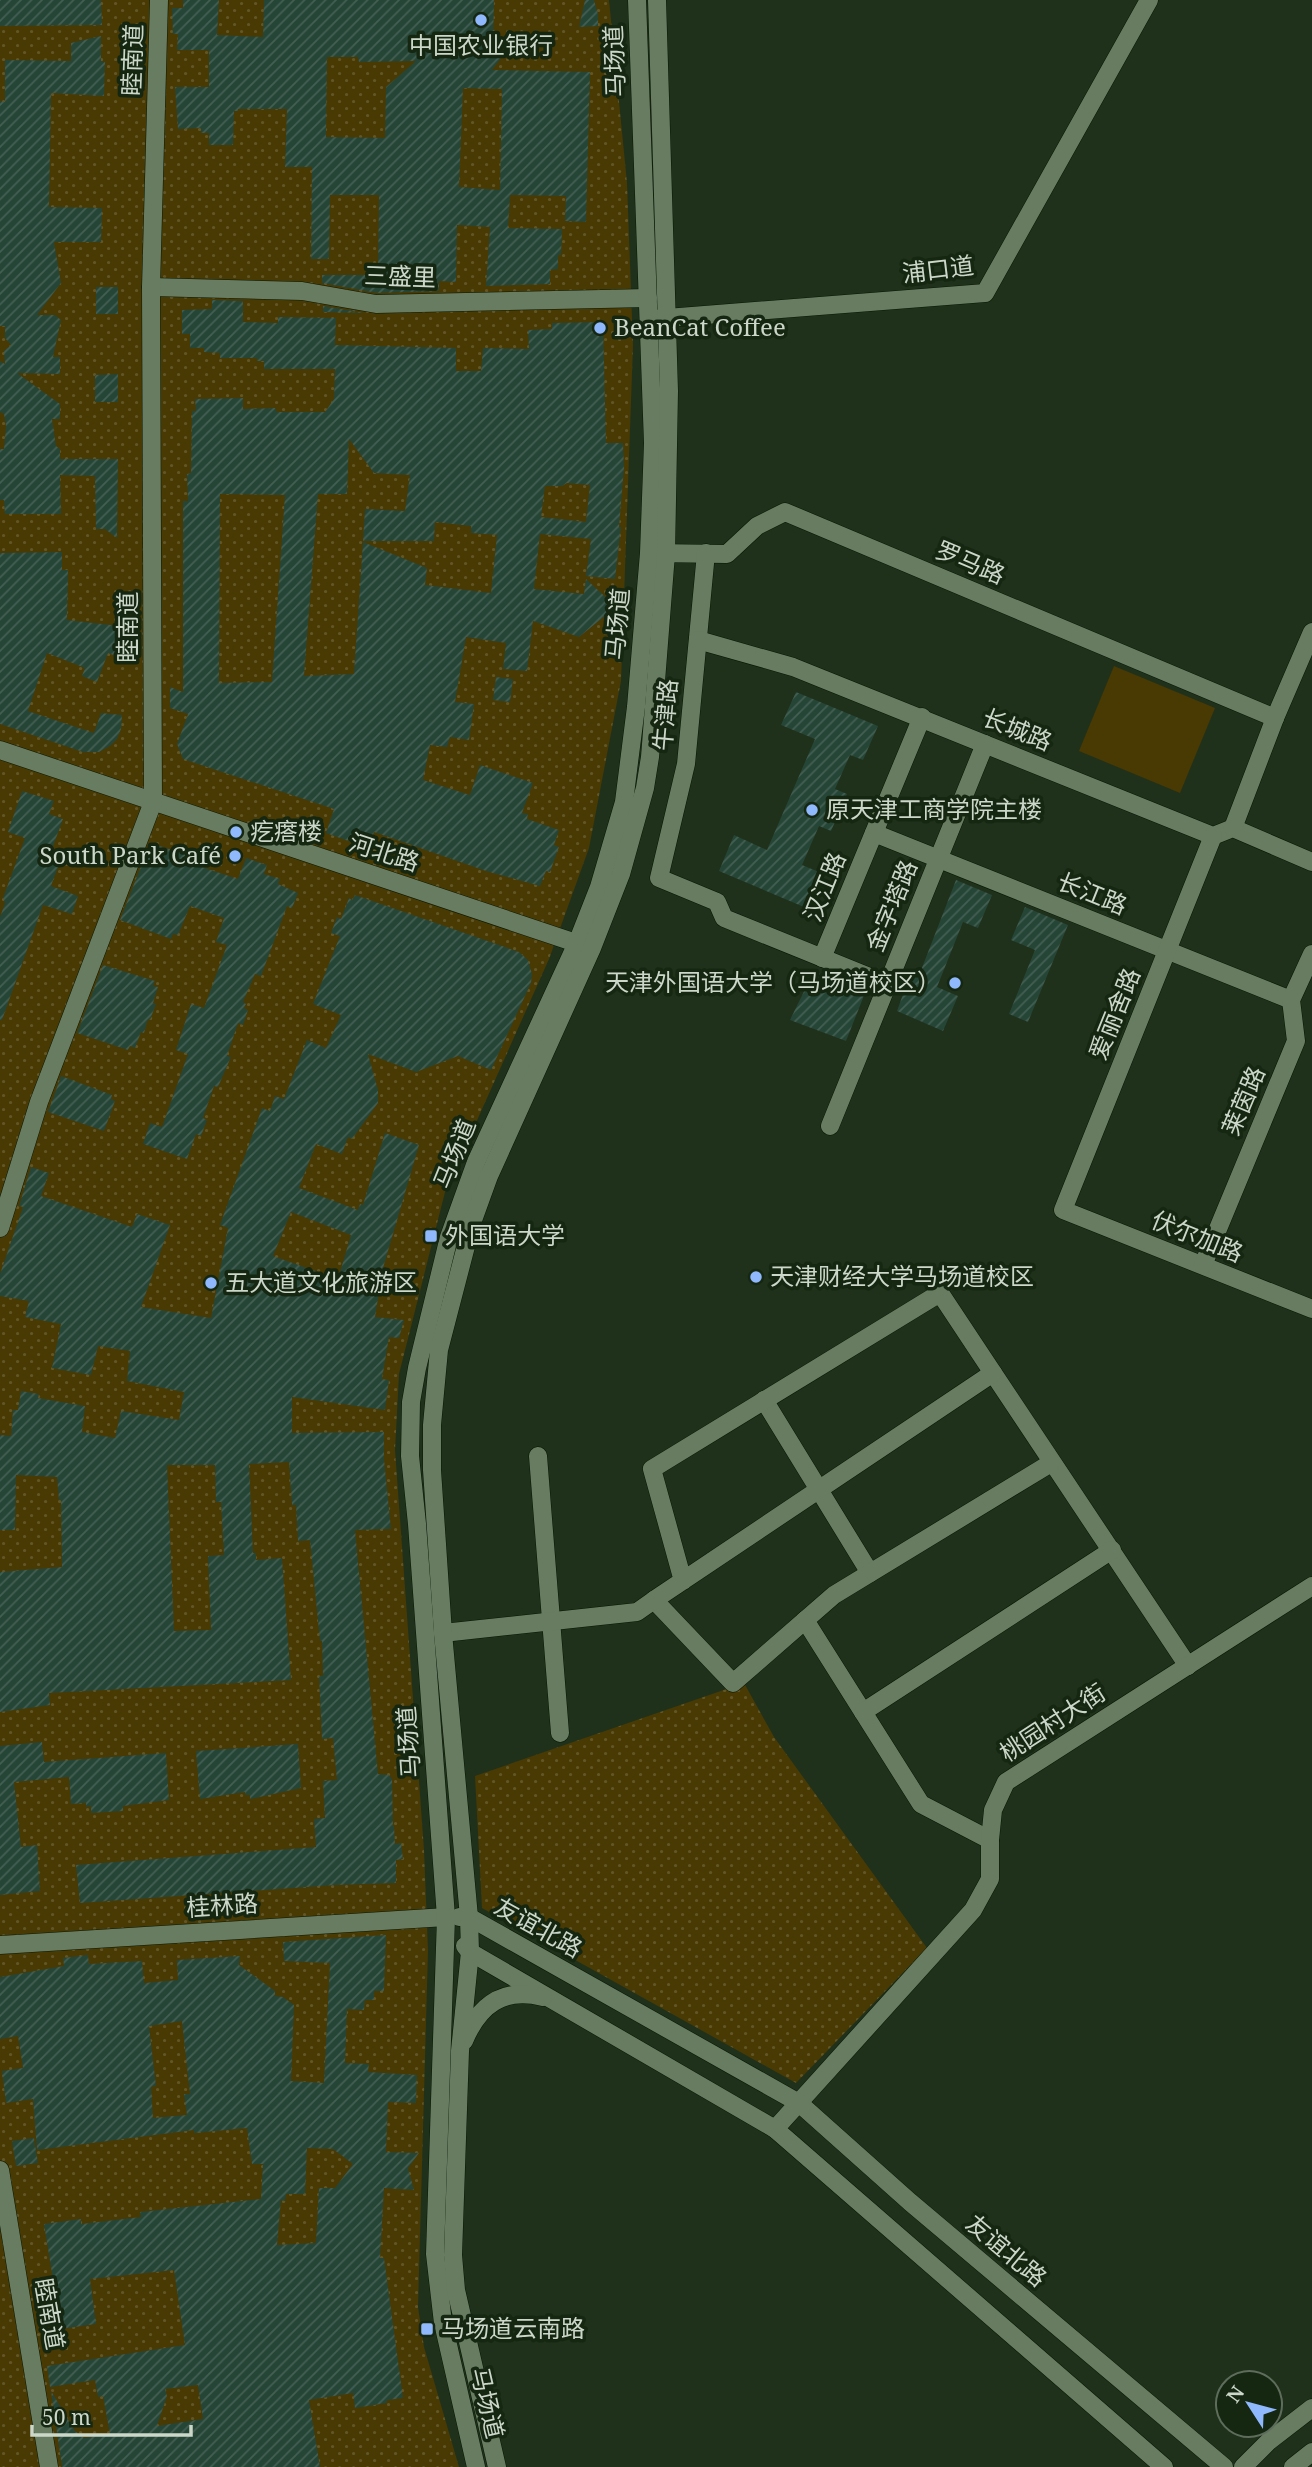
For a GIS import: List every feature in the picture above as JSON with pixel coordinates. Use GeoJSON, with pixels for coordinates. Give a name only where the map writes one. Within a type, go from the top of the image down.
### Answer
{"type":"FeatureCollection","features":[{"type":"Feature","properties":{"kind":"street","name":"睦南道"},"geometry":{"type":"LineString","coordinates":[[0,1228],[39,1102],[153,802],[151,286],[159,0]]}},
{"type":"Feature","properties":{"kind":"street","name":"马场道"},"geometry":{"type":"LineString","coordinates":[[636,0],[648,298],[658,319]]}},
{"type":"Feature","properties":{"kind":"street","name":"马场道"},"geometry":{"type":"LineString","coordinates":[[497,2467],[456,2290],[453,2255],[460,2051],[470,1952],[443,1633],[432,1470],[432,1425],[439,1350],[472,1223],[585,946],[624,803],[657,553],[653,443],[658,319],[657,0]]}},
{"type":"Feature","properties":{"kind":"street","name":"浦口道"},"geometry":{"type":"LineString","coordinates":[[658,319],[985,293],[1149,0]]}},
{"type":"Feature","properties":{"kind":"street","name":"三盛里"},"geometry":{"type":"LineString","coordinates":[[151,286],[302,291],[376,304],[648,298]]}},
{"type":"Feature","properties":{"kind":"street","name":"罗马路"},"geometry":{"type":"LineString","coordinates":[[657,553],[727,554],[757,526],[785,512],[1275,718]]}},
{"type":"Feature","properties":{"kind":"street","name":"牛津路"},"geometry":{"type":"LineString","coordinates":[[706,553],[686,764],[659,878],[717,902],[724,918],[822,958]]}},
{"type":"Feature","properties":{"kind":"street"},"geometry":{"type":"LineString","coordinates":[[1233,828],[1275,718],[1312,632]]}},
{"type":"Feature","properties":{"kind":"street","name":"长城路"},"geometry":{"type":"LineString","coordinates":[[698,640],[793,667],[1213,836]]}},
{"type":"Feature","properties":{"kind":"street","name":"汉江路"},"geometry":{"type":"LineString","coordinates":[[822,958],[922,717]]}},
{"type":"Feature","properties":{"kind":"street","name":"金字塔路"},"geometry":{"type":"LineString","coordinates":[[830,1126],[985,744]]}},
{"type":"Feature","properties":{"kind":"street","name":"河北路"},"geometry":{"type":"LineString","coordinates":[[0,750],[585,946]]}},
{"type":"Feature","properties":{"kind":"street"},"geometry":{"type":"LineString","coordinates":[[1213,836],[1233,828],[1312,862]]}},
{"type":"Feature","properties":{"kind":"street","name":"长江路"},"geometry":{"type":"LineString","coordinates":[[874,833],[1292,1000]]}},
{"type":"Feature","properties":{"kind":"street","name":"爱丽舍路"},"geometry":{"type":"LineString","coordinates":[[1063,1210],[1213,836]]}},
{"type":"Feature","properties":{"kind":"street","name":"马场道"},"geometry":{"type":"LineString","coordinates":[[477,2467],[443,2323],[435,2255],[446,1988],[446,1917],[410,1456],[411,1402],[419,1357],[449,1237],[475,1161],[585,946]]}},
{"type":"Feature","properties":{"kind":"street","name":"莱茵路"},"geometry":{"type":"LineString","coordinates":[[1203,1265],[1304,1044],[1292,1000],[1312,954]]}},
{"type":"Feature","properties":{"kind":"street"},"geometry":{"type":"LineString","coordinates":[[822,958],[887,984]]}},
{"type":"Feature","properties":{"kind":"street","name":"伏尔加路"},"geometry":{"type":"LineString","coordinates":[[1063,1210],[1312,1309]]}},
{"type":"Feature","properties":{"kind":"street"},"geometry":{"type":"LineString","coordinates":[[683,1581],[652,1469],[940,1293],[1188,1666]]}},
{"type":"Feature","properties":{"kind":"street"},"geometry":{"type":"LineString","coordinates":[[443,1633],[637,1612],[993,1373]]}},
{"type":"Feature","properties":{"kind":"street"},"geometry":{"type":"LineString","coordinates":[[764,1400],[870,1573]]}},
{"type":"Feature","properties":{"kind":"street"},"geometry":{"type":"LineString","coordinates":[[538,1456],[560,1733]]}},
{"type":"Feature","properties":{"kind":"street"},"geometry":{"type":"LineString","coordinates":[[654,1600],[733,1682],[834,1595],[1051,1463]]}},
{"type":"Feature","properties":{"kind":"street"},"geometry":{"type":"LineString","coordinates":[[863,1712],[1112,1550]]}},
{"type":"Feature","properties":{"kind":"street","name":"桃园村大街"},"geometry":{"type":"LineString","coordinates":[[775,2129],[974,1910],[990,1879],[993,1810],[1006,1782],[1312,1587]]}},
{"type":"Feature","properties":{"kind":"street"},"geometry":{"type":"LineString","coordinates":[[805,1620],[921,1804],[990,1840]]}},
{"type":"Feature","properties":{"kind":"street","name":"友谊北路"},"geometry":{"type":"LineString","coordinates":[[446,1917],[469,1917],[799,2103],[910,2202],[1224,2467]]}},
{"type":"Feature","properties":{"kind":"street","name":"友谊北路"},"geometry":{"type":"LineString","coordinates":[[446,1917],[470,1952],[775,2129],[1164,2467]]}},
{"type":"Feature","properties":{"kind":"street","name":"桂林路"},"geometry":{"type":"LineString","coordinates":[[0,1945],[446,1917]]}},
{"type":"Feature","properties":{"kind":"street"},"geometry":{"type":"LineString","coordinates":[[460,2051],[469,2030],[486,2006],[508,1994],[530,1994],[554,1999]]}},
{"type":"Feature","properties":{"kind":"street","name":"睦南道"},"geometry":{"type":"LineString","coordinates":[[0,2170],[49,2467]]}},
{"type":"Feature","properties":{"kind":"street"},"geometry":{"type":"LineString","coordinates":[[1243,2467],[1269,2441],[1312,2409]]}},
{"type":"Feature","properties":{"kind":"street"},"geometry":{"type":"LineString","coordinates":[[1293,2467],[1312,2452]]}},
{"type":"Feature","properties":{"kind":"shaded area","name":"五大道文化旅游区"},"geometry":{"type":"Polygon","coordinates":[[[0,0],[609,0],[627,183],[633,345],[621,681],[589,848],[549,959],[445,1192],[399,1374],[395,1450],[424,1850],[428,1951],[418,2307],[424,2347],[459,2467],[0,2467],[0,0]]]}},
{"type":"Feature","properties":{"kind":"shaded area"},"geometry":{"type":"Polygon","coordinates":[[[1114,666],[1215,708],[1180,793],[1079,751],[1114,666]]]}},
{"type":"Feature","properties":{"kind":"shaded area"},"geometry":{"type":"Polygon","coordinates":[[[744,1683],[774,1737],[927,1948],[796,2083],[482,1908],[475,1776],[744,1683]]]}},
{"type":"Feature","properties":{"kind":"building"},"geometry":{"type":"Polygon","coordinates":[[[0,0],[101,0],[102,25],[0,26],[0,0]]]}},
{"type":"Feature","properties":{"kind":"building"},"geometry":{"type":"Polygon","coordinates":[[[183,0],[219,0],[217,35],[263,37],[264,0],[494,0],[493,46],[504,54],[492,70],[590,72],[586,222],[565,221],[566,196],[510,195],[508,228],[562,229],[558,269],[550,270],[550,284],[486,286],[490,227],[457,225],[456,282],[439,281],[439,291],[377,293],[322,283],[322,275],[378,275],[379,195],[330,195],[329,259],[311,259],[312,167],[285,167],[287,109],[234,111],[233,145],[209,145],[209,133],[201,133],[201,128],[178,129],[175,87],[209,87],[209,50],[177,50],[178,34],[173,34],[172,8],[183,8],[183,0]],[[327,57],[326,137],[385,138],[386,87],[416,61],[359,62],[358,57],[327,57]],[[463,88],[459,187],[500,190],[502,89],[463,88]]]}},
{"type":"Feature","properties":{"kind":"building"},"geometry":{"type":"Polygon","coordinates":[[[585,0],[594,0],[598,26],[579,27],[585,0]]]}},
{"type":"Feature","properties":{"kind":"building"},"geometry":{"type":"Polygon","coordinates":[[[101,36],[101,61],[105,62],[104,96],[51,93],[49,207],[102,208],[101,242],[54,242],[61,283],[37,315],[55,315],[61,320],[53,357],[60,357],[60,374],[17,373],[60,404],[60,419],[52,419],[60,459],[118,459],[117,538],[105,529],[96,529],[95,476],[60,475],[61,514],[5,514],[4,500],[0,500],[0,449],[4,449],[6,426],[4,414],[0,412],[0,361],[5,364],[4,351],[11,345],[5,338],[5,326],[0,326],[0,101],[5,102],[5,60],[71,61],[71,43],[101,36]]]}},
{"type":"Feature","properties":{"kind":"building"},"geometry":{"type":"Polygon","coordinates":[[[96,287],[118,287],[118,314],[96,314],[96,287]]]}},
{"type":"Feature","properties":{"kind":"building"},"geometry":{"type":"Polygon","coordinates":[[[212,300],[243,301],[243,322],[278,323],[278,317],[336,318],[335,345],[456,348],[456,371],[481,371],[483,348],[529,349],[528,330],[552,329],[552,323],[603,322],[606,443],[623,443],[621,527],[615,579],[586,576],[591,539],[540,534],[534,589],[584,594],[586,579],[612,603],[611,611],[579,637],[533,621],[527,671],[503,669],[506,643],[466,637],[455,702],[474,704],[469,740],[450,737],[447,747],[430,745],[423,780],[470,795],[480,765],[533,783],[522,813],[528,814],[527,819],[559,830],[554,845],[559,847],[550,872],[546,871],[540,886],[486,871],[374,832],[368,848],[326,833],[334,809],[183,759],[177,744],[188,714],[170,708],[170,687],[183,692],[183,501],[188,501],[187,474],[191,473],[192,411],[196,411],[195,399],[243,398],[243,409],[275,408],[277,412],[325,412],[334,399],[335,369],[264,369],[264,361],[257,361],[257,358],[220,358],[220,353],[204,352],[204,348],[190,348],[190,334],[182,334],[182,310],[212,309],[212,300]],[[349,439],[347,494],[318,494],[304,676],[354,674],[363,542],[427,568],[425,585],[491,593],[497,535],[471,533],[471,526],[435,522],[434,541],[363,541],[365,509],[405,511],[410,475],[374,473],[349,439]],[[567,483],[562,486],[545,486],[541,517],[586,522],[590,485],[567,483]],[[220,494],[219,683],[272,682],[285,495],[220,494]]]}},
{"type":"Feature","properties":{"kind":"building"},"geometry":{"type":"Polygon","coordinates":[[[323,306],[364,313],[323,312],[323,306]]]}},
{"type":"Feature","properties":{"kind":"building"},"geometry":{"type":"Polygon","coordinates":[[[118,374],[118,402],[95,402],[95,375],[118,374]]]}},
{"type":"Feature","properties":{"kind":"building"},"geometry":{"type":"Polygon","coordinates":[[[62,552],[62,570],[68,570],[67,620],[120,626],[116,656],[108,653],[97,682],[82,676],[85,668],[47,653],[28,711],[94,733],[101,713],[122,715],[117,739],[99,752],[83,752],[0,724],[0,553],[62,552]]]}},
{"type":"Feature","properties":{"kind":"building"},"geometry":{"type":"Polygon","coordinates":[[[496,677],[513,679],[510,702],[493,700],[496,677]]]}},
{"type":"Feature","properties":{"kind":"building","name":"原天津工商学院主楼"},"geometry":{"type":"Polygon","coordinates":[[[796,692],[878,726],[863,760],[850,755],[835,789],[847,794],[831,831],[819,826],[802,865],[819,872],[804,907],[719,871],[734,835],[767,850],[815,739],[781,725],[796,692]]]}},
{"type":"Feature","properties":{"kind":"building"},"geometry":{"type":"Polygon","coordinates":[[[22,791],[54,801],[49,814],[63,819],[51,852],[62,856],[51,886],[78,896],[72,914],[43,905],[0,1020],[0,917],[5,903],[3,898],[25,838],[8,832],[22,791]]]}},
{"type":"Feature","properties":{"kind":"building"},"geometry":{"type":"Polygon","coordinates":[[[150,843],[204,860],[202,867],[238,879],[246,858],[267,865],[264,874],[280,879],[278,884],[298,893],[292,908],[287,906],[261,976],[255,974],[243,1002],[246,1004],[244,1008],[248,1010],[243,1025],[238,1023],[227,1056],[231,1057],[218,1087],[214,1086],[203,1118],[207,1120],[201,1136],[196,1134],[187,1159],[143,1144],[150,1123],[162,1127],[188,1054],[176,1050],[191,1004],[204,1008],[227,945],[216,942],[224,918],[190,906],[178,935],[173,934],[171,939],[120,920],[150,843]]]}},
{"type":"Feature","properties":{"kind":"building"},"geometry":{"type":"Polygon","coordinates":[[[956,880],[992,895],[978,928],[963,922],[937,987],[958,996],[943,1031],[897,1011],[910,975],[918,978],[956,880]]]}},
{"type":"Feature","properties":{"kind":"building"},"geometry":{"type":"Polygon","coordinates":[[[355,895],[519,952],[528,960],[532,974],[531,983],[491,1070],[458,1056],[416,1072],[368,1054],[378,1090],[378,1103],[352,1139],[348,1137],[342,1154],[316,1144],[299,1188],[358,1210],[360,1204],[363,1205],[385,1133],[419,1145],[376,1292],[379,1292],[375,1317],[404,1320],[399,1338],[389,1337],[382,1379],[389,1380],[385,1410],[292,1397],[292,1433],[384,1432],[391,1529],[355,1530],[378,1774],[389,1775],[392,1779],[395,1844],[401,1843],[403,1859],[396,1860],[396,1883],[80,1903],[76,1865],[316,1847],[314,1819],[325,1818],[323,1781],[337,1780],[333,1738],[322,1739],[319,1676],[323,1676],[322,1641],[310,1540],[298,1541],[289,1462],[249,1464],[253,1553],[256,1553],[256,1560],[282,1558],[291,1680],[49,1693],[50,1705],[0,1712],[0,1572],[62,1567],[61,1500],[57,1477],[16,1475],[15,1530],[0,1530],[0,1435],[11,1436],[13,1410],[18,1410],[21,1391],[39,1394],[38,1398],[85,1406],[82,1432],[115,1438],[121,1411],[179,1420],[184,1392],[127,1381],[130,1351],[98,1346],[91,1375],[52,1368],[61,1324],[25,1317],[29,1301],[0,1296],[0,1274],[23,1207],[19,1206],[31,1167],[49,1173],[41,1196],[132,1227],[137,1214],[170,1225],[141,1307],[211,1318],[228,1228],[220,1225],[262,1108],[270,1111],[275,1096],[284,1099],[307,1040],[326,1048],[341,1015],[313,1004],[340,936],[331,933],[337,917],[341,919],[349,898],[352,900],[355,895]],[[291,1212],[273,1256],[338,1279],[351,1235],[291,1212]],[[167,1465],[174,1631],[211,1630],[208,1556],[224,1555],[221,1502],[216,1502],[215,1465],[167,1465]]]}},
{"type":"Feature","properties":{"kind":"building"},"geometry":{"type":"Polygon","coordinates":[[[1025,907],[1068,925],[1028,1022],[1009,1014],[1035,950],[1011,940],[1025,907]]]}},
{"type":"Feature","properties":{"kind":"building"},"geometry":{"type":"Polygon","coordinates":[[[103,965],[155,981],[153,986],[158,987],[150,1020],[148,1019],[144,1033],[141,1032],[135,1048],[130,1046],[128,1050],[77,1033],[103,965]]]}},
{"type":"Feature","properties":{"kind":"building"},"geometry":{"type":"Polygon","coordinates":[[[814,971],[865,993],[846,1041],[790,1020],[814,971]]]}},
{"type":"Feature","properties":{"kind":"building"},"geometry":{"type":"Polygon","coordinates":[[[61,1076],[112,1095],[111,1099],[115,1101],[104,1131],[48,1112],[61,1076]]]}},
{"type":"Feature","properties":{"kind":"building"},"geometry":{"type":"Polygon","coordinates":[[[42,1742],[44,1762],[166,1753],[169,1800],[123,1806],[123,1811],[91,1813],[91,1806],[86,1807],[86,1803],[71,1804],[69,1777],[14,1782],[21,1847],[37,1845],[40,1891],[0,1895],[0,1746],[42,1742]]]}},
{"type":"Feature","properties":{"kind":"building"},"geometry":{"type":"Polygon","coordinates":[[[298,1744],[301,1788],[250,1799],[250,1795],[245,1795],[245,1792],[200,1799],[196,1751],[298,1744]]]}},
{"type":"Feature","properties":{"kind":"building"},"geometry":{"type":"Polygon","coordinates":[[[386,1935],[384,1991],[374,1991],[374,2000],[365,2000],[364,2010],[347,2009],[345,2063],[369,2064],[368,2072],[417,2075],[416,2103],[388,2102],[386,2152],[419,2153],[408,2168],[414,2190],[384,2188],[380,2258],[384,2258],[403,2398],[355,2408],[353,2393],[309,2400],[320,2467],[62,2467],[51,2391],[75,2431],[84,2438],[110,2434],[103,2396],[98,2397],[95,2380],[50,2387],[47,2366],[185,2345],[174,2270],[90,2279],[96,2324],[61,2329],[44,2224],[81,2219],[81,2224],[141,2217],[140,2212],[261,2199],[263,2164],[252,2164],[247,2128],[194,2133],[194,2130],[37,2150],[33,2099],[6,2103],[2,2071],[23,2068],[18,2036],[0,2039],[0,1977],[64,1966],[63,1958],[88,1955],[89,1964],[142,1961],[144,1983],[178,1980],[177,1960],[240,1956],[239,1965],[275,1991],[275,1996],[283,1997],[294,2005],[291,2081],[324,2083],[330,1963],[284,1961],[283,1942],[386,1935]],[[182,2021],[149,2026],[156,2086],[151,2087],[153,2118],[187,2115],[184,2094],[190,2094],[182,2021]],[[307,2148],[305,2194],[286,2194],[285,2201],[281,2200],[277,2245],[316,2243],[319,2188],[335,2188],[353,2164],[333,2149],[307,2148]],[[198,2385],[165,2389],[167,2396],[157,2426],[203,2419],[198,2385]]]}},
{"type":"Feature","properties":{"kind":"building"},"geometry":{"type":"Polygon","coordinates":[[[34,2138],[38,2163],[16,2166],[12,2141],[34,2138]]]}},
{"type":"Feature","properties":{"kind":"place","name":"中国农业银行"},"geometry":{"type":"Point","coordinates":[481,20]}},
{"type":"Feature","properties":{"kind":"place","name":"BeanCat Coffee"},"geometry":{"type":"Point","coordinates":[600,328]}},
{"type":"Feature","properties":{"kind":"place","name":"原天津工商学院主楼"},"geometry":{"type":"Point","coordinates":[812,810]}},
{"type":"Feature","properties":{"kind":"place","name":"疙瘩楼"},"geometry":{"type":"Point","coordinates":[236,832]}},
{"type":"Feature","properties":{"kind":"place","name":"South Park Café"},"geometry":{"type":"Point","coordinates":[235,856]}},
{"type":"Feature","properties":{"kind":"place","name":"天津外国语大学（马场道校区）"},"geometry":{"type":"Point","coordinates":[955,983]}},
{"type":"Feature","properties":{"kind":"place","name":"外国语大学"},"geometry":{"type":"Point","coordinates":[431,1236]}},
{"type":"Feature","properties":{"kind":"place","name":"天津财经大学马场道校区"},"geometry":{"type":"Point","coordinates":[756,1277]}},
{"type":"Feature","properties":{"kind":"place","name":"五大道文化旅游区"},"geometry":{"type":"Point","coordinates":[211,1283]}},
{"type":"Feature","properties":{"kind":"place","name":"马场道云南路"},"geometry":{"type":"Point","coordinates":[427,2329]}}]}
